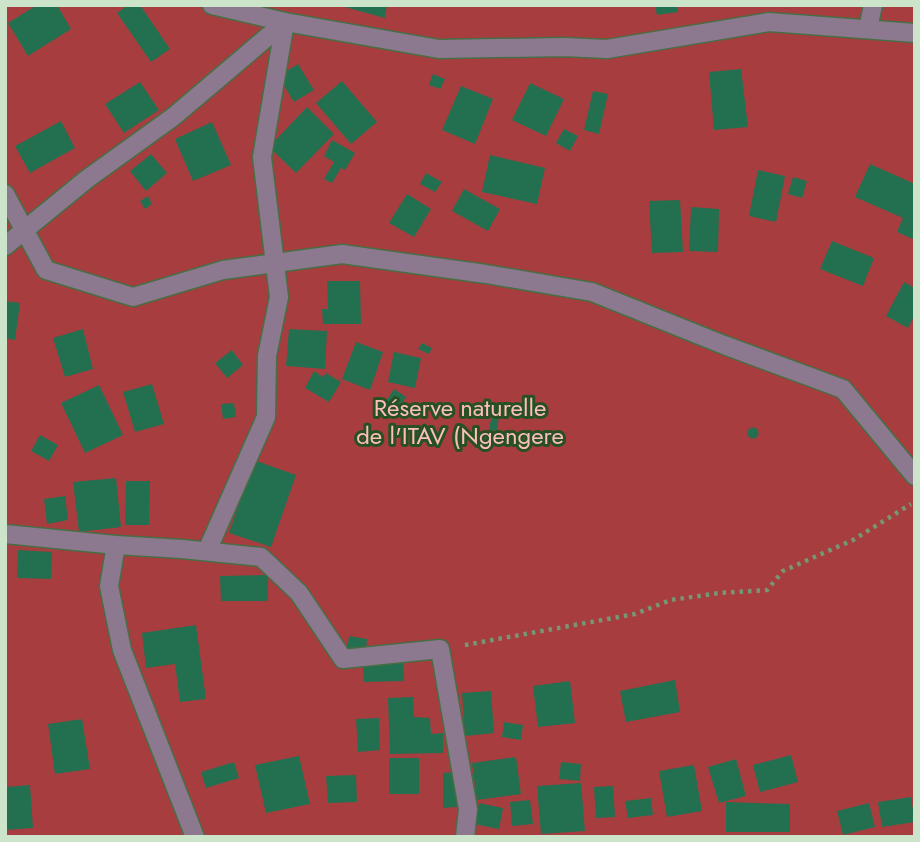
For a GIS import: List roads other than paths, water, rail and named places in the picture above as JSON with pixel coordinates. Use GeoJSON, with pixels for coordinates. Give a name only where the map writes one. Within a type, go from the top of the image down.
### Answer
{"type":"FeatureCollection","features":[{"type":"Feature","properties":{"kind":"street"},"geometry":{"type":"LineString","coordinates":[[212,5],[285,22],[439,48],[607,49],[769,22],[915,33]]}},
{"type":"Feature","properties":{"kind":"street"},"geometry":{"type":"LineString","coordinates":[[868,29],[873,5]]}},
{"type":"Feature","properties":{"kind":"street"},"geometry":{"type":"LineString","coordinates":[[5,246],[87,179],[173,117],[285,22]]}},
{"type":"Feature","properties":{"kind":"street"},"geometry":{"type":"LineString","coordinates":[[207,551],[266,417],[267,356],[279,297],[261,157],[285,22]]}},
{"type":"Feature","properties":{"kind":"street"},"geometry":{"type":"LineString","coordinates":[[5,194],[46,270],[134,297],[223,270],[342,254],[593,292],[843,389],[915,476]]}},
{"type":"Feature","properties":{"kind":"street"},"geometry":{"type":"LineString","coordinates":[[5,534],[261,557],[299,593],[343,659],[440,649],[468,809],[465,837]]}},
{"type":"Feature","properties":{"kind":"street"},"geometry":{"type":"LineString","coordinates":[[116,545],[109,586],[122,650],[195,837]]}},
{"type":"Feature","properties":{"kind":"park label","name":"Réserve naturelle de l'ITAV (Ngengere"},"geometry":{"type":"Point","coordinates":[460,421]}}]}
